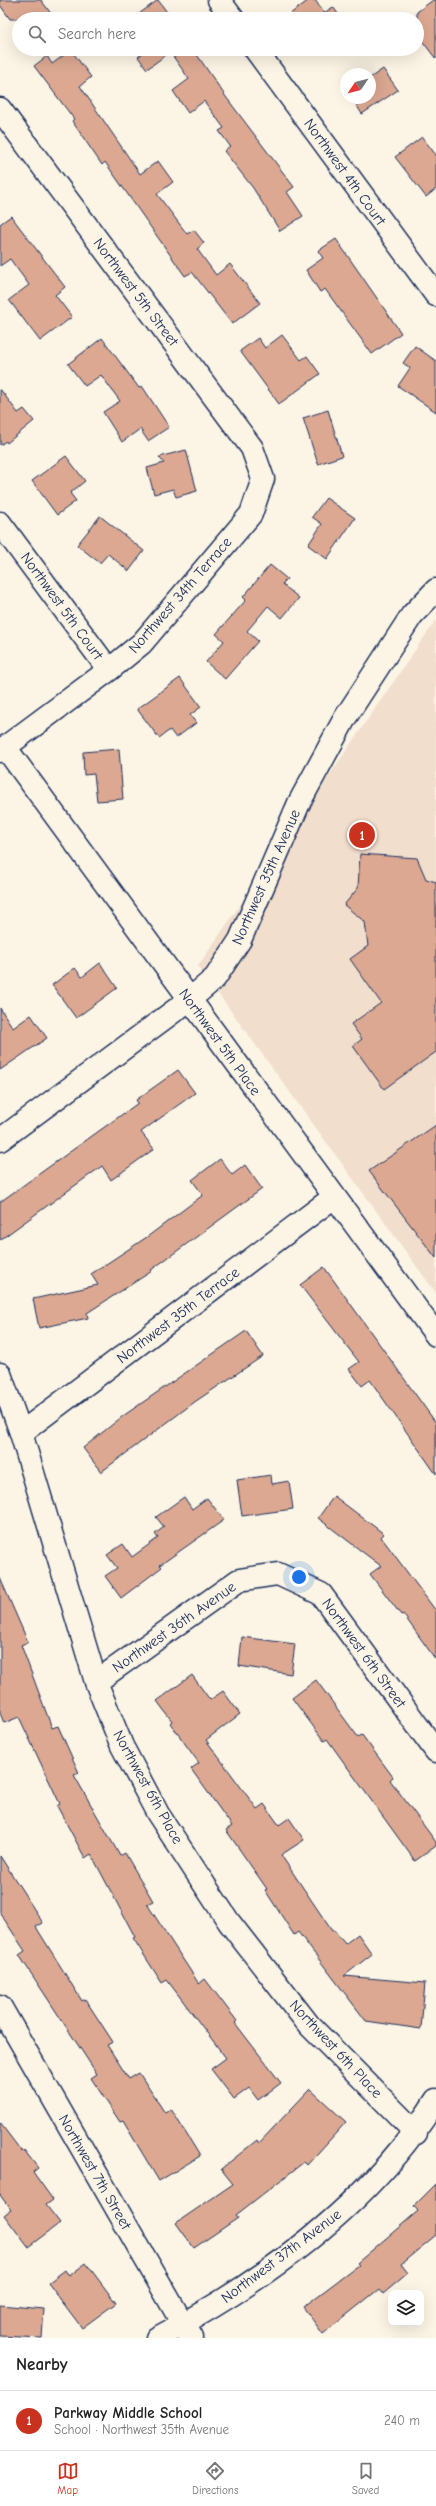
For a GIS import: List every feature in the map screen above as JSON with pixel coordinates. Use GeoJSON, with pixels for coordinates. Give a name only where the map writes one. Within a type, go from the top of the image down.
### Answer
{"type":"FeatureCollection","features":[{"type":"Feature","properties":{"kind":"street"},"geometry":{"type":"LineString","coordinates":[[219,0],[228,12]]}},
{"type":"Feature","properties":{"kind":"street","name":"Northwest 4th Court"},"geometry":{"type":"LineString","coordinates":[[260,56],[436,295]]}},
{"type":"Feature","properties":{"kind":"street","name":"Northwest 5th Street"},"geometry":{"type":"LineString","coordinates":[[0,109],[252,448],[263,480]]}},
{"type":"Feature","properties":{"kind":"street","name":"Northwest 34th Terrace"},"geometry":{"type":"LineString","coordinates":[[3,749],[109,670],[142,643],[251,514],[263,480]]}},
{"type":"Feature","properties":{"kind":"street","name":"Northwest 5th Court"},"geometry":{"type":"LineString","coordinates":[[0,523],[109,670]]}},
{"type":"Feature","properties":{"kind":"street","name":"Northwest 35th Avenue"},"geometry":{"type":"LineString","coordinates":[[0,1140],[188,1000],[215,978],[240,940],[299,803],[345,718],[412,615],[436,590]]}},
{"type":"Feature","properties":{"kind":"street","name":"Northwest 5th Place"},"geometry":{"type":"LineString","coordinates":[[3,749],[436,1335]]}},
{"type":"Feature","properties":{"kind":"street","name":"Northwest 35th Terrace"},"geometry":{"type":"LineString","coordinates":[[21,1432],[334,1197]]}},
{"type":"Feature","properties":{"kind":"street","name":"Northwest 6th Place"},"geometry":{"type":"LineString","coordinates":[[0,1374],[21,1432],[96,1682],[122,1746],[158,1814],[229,1922],[309,2025],[416,2133]]}},
{"type":"Feature","properties":{"kind":"street","name":"Northwest 36th Avenue"},"geometry":{"type":"LineString","coordinates":[[96,1682],[239,1580],[278,1574]]}},
{"type":"Feature","properties":{"kind":"street","name":"Northwest 6th Street"},"geometry":{"type":"LineString","coordinates":[[278,1574],[321,1594],[436,1751]]}},
{"type":"Feature","properties":{"kind":"street","name":"Northwest 7th Street"},"geometry":{"type":"LineString","coordinates":[[0,2006],[187,2331]]}},
{"type":"Feature","properties":{"kind":"street","name":"Northwest 37th Avenue"},"geometry":{"type":"LineString","coordinates":[[157,2338],[187,2331],[325,2226],[374,2182],[416,2133],[436,2100]]}},
{"type":"Feature","properties":{"kind":"shaded area"},"geometry":{"type":"Polygon","coordinates":[[[436,620],[436,1293],[198,966],[436,620]]]}},
{"type":"Feature","properties":{"kind":"building"},"geometry":{"type":"Polygon","coordinates":[[[0,0],[41,0],[50,12],[12,12],[12,19],[10,19],[0,5],[0,0]]]}},
{"type":"Feature","properties":{"kind":"building"},"geometry":{"type":"Polygon","coordinates":[[[158,0],[167,12],[142,12],[158,0]]]}},
{"type":"Feature","properties":{"kind":"building"},"geometry":{"type":"Polygon","coordinates":[[[309,0],[315,0],[323,12],[293,12],[309,0]]]}},
{"type":"Feature","properties":{"kind":"building"},"geometry":{"type":"Polygon","coordinates":[[[433,0],[436,0],[436,59],[424,43],[424,12],[417,12],[433,0]]]}},
{"type":"Feature","properties":{"kind":"building"},"geometry":{"type":"Polygon","coordinates":[[[333,7],[337,12],[326,12],[333,7]]]}},
{"type":"Feature","properties":{"kind":"building"},"geometry":{"type":"Polygon","coordinates":[[[47,56],[52,64],[63,56],[75,56],[91,77],[80,86],[140,174],[158,161],[173,182],[157,194],[187,234],[194,230],[204,243],[197,249],[216,275],[230,264],[260,303],[232,324],[192,272],[185,276],[105,162],[102,165],[72,121],[74,119],[34,66],[47,56]]]}},
{"type":"Feature","properties":{"kind":"building"},"geometry":{"type":"Polygon","coordinates":[[[139,56],[165,56],[147,69],[138,57],[139,56]]]}},
{"type":"Feature","properties":{"kind":"building"},"geometry":{"type":"Polygon","coordinates":[[[173,56],[198,56],[226,97],[294,187],[287,192],[303,216],[280,231],[253,188],[224,151],[230,146],[219,131],[224,128],[204,101],[188,113],[173,91],[189,79],[173,56]]]}},
{"type":"Feature","properties":{"kind":"building"},"geometry":{"type":"Polygon","coordinates":[[[383,69],[398,90],[362,114],[356,104],[376,104],[376,74],[383,69]]]}},
{"type":"Feature","properties":{"kind":"building"},"geometry":{"type":"Polygon","coordinates":[[[422,137],[436,155],[436,189],[426,197],[395,157],[422,137]]]}},
{"type":"Feature","properties":{"kind":"building"},"geometry":{"type":"Polygon","coordinates":[[[11,216],[65,287],[55,295],[72,317],[40,341],[9,300],[29,285],[10,259],[0,266],[0,224],[11,216]]]}},
{"type":"Feature","properties":{"kind":"building"},"geometry":{"type":"Polygon","coordinates":[[[336,239],[401,333],[372,354],[325,289],[320,292],[306,270],[323,258],[318,251],[336,239]]]}},
{"type":"Feature","properties":{"kind":"building"},"geometry":{"type":"Polygon","coordinates":[[[282,335],[301,360],[307,356],[320,374],[279,404],[240,351],[258,338],[265,348],[282,335]]]}},
{"type":"Feature","properties":{"kind":"building"},"geometry":{"type":"Polygon","coordinates":[[[102,338],[139,388],[142,386],[169,427],[148,441],[140,429],[122,442],[103,412],[120,401],[101,375],[85,386],[68,364],[102,338]]]}},
{"type":"Feature","properties":{"kind":"building"},"geometry":{"type":"Polygon","coordinates":[[[415,346],[436,361],[436,412],[398,386],[410,368],[403,363],[415,346]]]}},
{"type":"Feature","properties":{"kind":"building"},"geometry":{"type":"Polygon","coordinates":[[[0,389],[18,413],[24,409],[34,421],[7,443],[6,441],[0,445],[0,389]]]}},
{"type":"Feature","properties":{"kind":"building"},"geometry":{"type":"Polygon","coordinates":[[[328,410],[342,456],[318,464],[303,418],[328,410]]]}},
{"type":"Feature","properties":{"kind":"building"},"geometry":{"type":"Polygon","coordinates":[[[186,450],[197,491],[176,497],[173,489],[154,494],[147,468],[164,463],[159,457],[186,450]]]}},
{"type":"Feature","properties":{"kind":"building"},"geometry":{"type":"Polygon","coordinates":[[[66,456],[85,481],[70,493],[76,501],[57,515],[32,481],[66,456]]]}},
{"type":"Feature","properties":{"kind":"building"},"geometry":{"type":"Polygon","coordinates":[[[326,498],[355,518],[327,559],[308,545],[322,524],[312,517],[326,498]]]}},
{"type":"Feature","properties":{"kind":"building"},"geometry":{"type":"Polygon","coordinates":[[[100,516],[144,551],[129,571],[108,554],[100,563],[77,545],[100,516]]]}},
{"type":"Feature","properties":{"kind":"building"},"geometry":{"type":"Polygon","coordinates":[[[270,565],[287,579],[282,584],[299,598],[282,618],[268,606],[247,631],[258,641],[225,679],[206,662],[224,641],[216,634],[246,600],[243,597],[270,565]]]}},
{"type":"Feature","properties":{"kind":"building"},"geometry":{"type":"Polygon","coordinates":[[[180,678],[201,707],[190,715],[196,723],[176,738],[170,730],[159,738],[137,709],[180,678]]]}},
{"type":"Feature","properties":{"kind":"building"},"geometry":{"type":"Polygon","coordinates":[[[119,749],[123,799],[97,801],[94,774],[84,775],[83,752],[119,749]]]}},
{"type":"Feature","properties":{"kind":"building"},"geometry":{"type":"Polygon","coordinates":[[[360,854],[417,858],[426,879],[436,882],[436,1052],[384,1089],[353,1046],[362,1039],[351,1024],[381,1003],[350,959],[368,946],[365,922],[344,905],[358,888],[360,854]]]}},
{"type":"Feature","properties":{"kind":"building"},"geometry":{"type":"Polygon","coordinates":[[[100,963],[117,988],[76,1018],[52,985],[75,968],[82,977],[100,963]]]}},
{"type":"Feature","properties":{"kind":"building"},"geometry":{"type":"Polygon","coordinates":[[[0,1008],[13,1028],[31,1015],[47,1038],[0,1070],[0,1008]]]}},
{"type":"Feature","properties":{"kind":"building"},"geometry":{"type":"Polygon","coordinates":[[[178,1070],[195,1093],[141,1132],[154,1149],[111,1180],[102,1166],[0,1240],[0,1202],[138,1103],[136,1100],[178,1070]]]}},
{"type":"Feature","properties":{"kind":"building"},"geometry":{"type":"Polygon","coordinates":[[[436,1125],[436,1258],[369,1171],[436,1125]]]}},
{"type":"Feature","properties":{"kind":"building"},"geometry":{"type":"Polygon","coordinates":[[[220,1159],[232,1175],[245,1165],[262,1189],[151,1270],[152,1271],[87,1313],[88,1318],[39,1328],[33,1299],[98,1285],[91,1274],[147,1237],[203,1195],[192,1180],[220,1159]]]}},
{"type":"Feature","properties":{"kind":"building"},"geometry":{"type":"Polygon","coordinates":[[[324,1267],[436,1423],[436,1474],[370,1380],[362,1386],[349,1369],[359,1362],[300,1285],[324,1267]]]}},
{"type":"Feature","properties":{"kind":"building"},"geometry":{"type":"Polygon","coordinates":[[[246,1331],[263,1356],[196,1401],[101,1472],[83,1448],[123,1416],[246,1331]]]}},
{"type":"Feature","properties":{"kind":"building"},"geometry":{"type":"Polygon","coordinates":[[[271,1475],[272,1484],[289,1481],[293,1509],[242,1516],[237,1480],[271,1475]]]}},
{"type":"Feature","properties":{"kind":"building"},"geometry":{"type":"Polygon","coordinates":[[[334,1496],[384,1534],[381,1537],[436,1611],[436,1660],[403,1614],[401,1615],[370,1574],[381,1566],[318,1518],[334,1496]]]}},
{"type":"Feature","properties":{"kind":"building"},"geometry":{"type":"Polygon","coordinates":[[[184,1497],[192,1509],[207,1498],[224,1520],[160,1565],[162,1567],[121,1598],[105,1576],[117,1568],[107,1555],[123,1544],[132,1557],[158,1538],[155,1534],[164,1527],[156,1517],[184,1497]]]}},
{"type":"Feature","properties":{"kind":"building"},"geometry":{"type":"Polygon","coordinates":[[[0,1578],[28,1642],[21,1645],[52,1728],[58,1726],[79,1773],[74,1775],[120,1856],[125,1853],[153,1901],[147,1904],[199,1984],[205,1979],[237,2021],[235,2023],[281,2083],[258,2100],[249,2088],[234,2099],[211,2069],[226,2058],[167,1980],[162,1983],[133,1938],[135,1937],[91,1854],[85,1858],[57,1806],[60,1804],[19,1717],[4,1723],[0,1713],[0,1578]]]}},
{"type":"Feature","properties":{"kind":"building"},"geometry":{"type":"Polygon","coordinates":[[[242,1637],[295,1644],[291,1674],[239,1666],[242,1637]]]}},
{"type":"Feature","properties":{"kind":"building"},"geometry":{"type":"Polygon","coordinates":[[[192,1675],[210,1700],[223,1691],[240,1714],[206,1740],[257,1809],[264,1804],[279,1825],[289,1818],[304,1840],[281,1855],[332,1931],[334,1930],[345,1944],[358,1934],[372,1954],[344,1976],[425,1983],[421,2029],[366,2021],[298,1932],[294,1935],[265,1890],[267,1889],[226,1830],[232,1826],[191,1769],[199,1763],[170,1723],[172,1721],[157,1701],[192,1675]]]}},
{"type":"Feature","properties":{"kind":"building"},"geometry":{"type":"Polygon","coordinates":[[[316,1680],[358,1737],[362,1735],[393,1777],[390,1780],[436,1842],[436,1846],[415,1861],[327,1739],[324,1741],[292,1698],[316,1680]]]}},
{"type":"Feature","properties":{"kind":"building"},"geometry":{"type":"Polygon","coordinates":[[[0,1856],[43,1923],[36,1927],[82,2001],[85,1999],[113,2042],[107,2045],[129,2079],[139,2073],[165,2113],[171,2109],[200,2156],[159,2181],[123,2121],[120,2122],[91,2078],[97,2074],[19,1955],[25,1951],[0,1913],[0,1856]]]}},
{"type":"Feature","properties":{"kind":"building"},"geometry":{"type":"Polygon","coordinates":[[[310,2089],[346,2122],[307,2165],[304,2162],[236,2215],[238,2218],[194,2248],[176,2223],[233,2184],[221,2169],[257,2140],[259,2143],[310,2089]]]}},
{"type":"Feature","properties":{"kind":"building"},"geometry":{"type":"Polygon","coordinates":[[[0,2123],[22,2152],[24,2150],[38,2168],[33,2172],[53,2200],[46,2205],[60,2223],[28,2247],[4,2215],[11,2210],[0,2195],[0,2123]]]}},
{"type":"Feature","properties":{"kind":"building"},"geometry":{"type":"Polygon","coordinates":[[[436,2184],[436,2235],[401,2264],[408,2273],[383,2294],[379,2289],[323,2334],[303,2307],[359,2265],[357,2263],[418,2211],[414,2206],[436,2184]]]}},
{"type":"Feature","properties":{"kind":"building"},"geometry":{"type":"Polygon","coordinates":[[[86,2263],[116,2303],[82,2328],[48,2283],[65,2270],[69,2276],[86,2263]]]}},
{"type":"Feature","properties":{"kind":"building"},"geometry":{"type":"Polygon","coordinates":[[[0,2305],[44,2309],[42,2338],[0,2336],[0,2305]]]}},
{"type":"Feature","properties":{"kind":"place","name":"Parkway Middle School"},"geometry":{"type":"Point","coordinates":[362,835]}}]}
